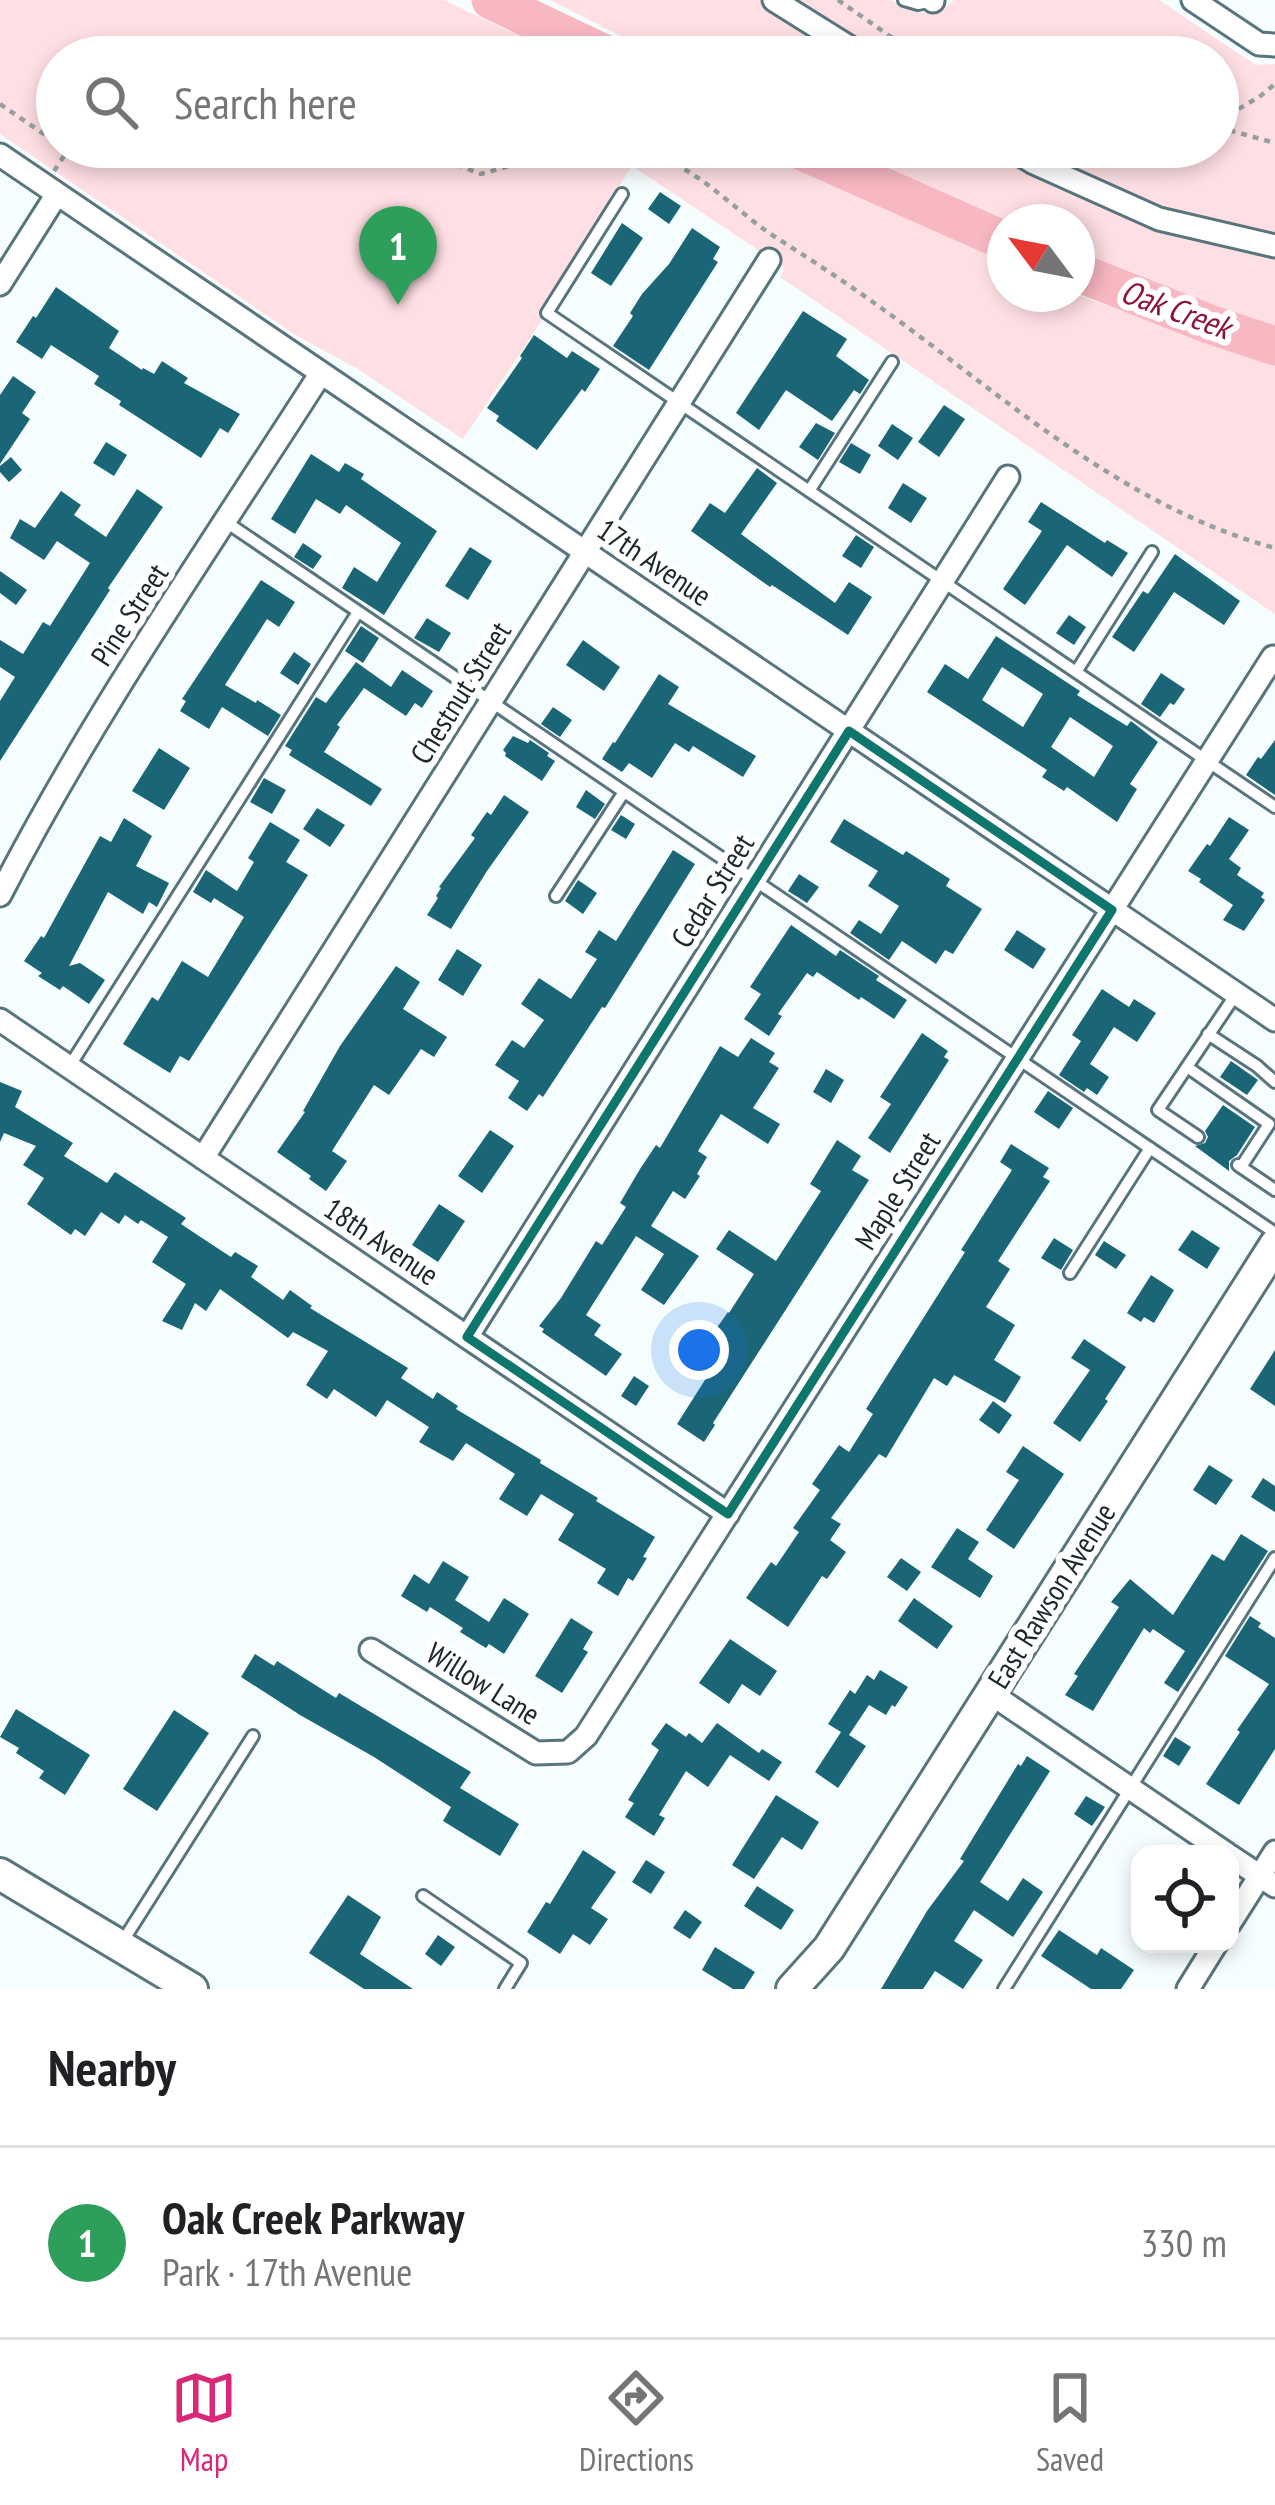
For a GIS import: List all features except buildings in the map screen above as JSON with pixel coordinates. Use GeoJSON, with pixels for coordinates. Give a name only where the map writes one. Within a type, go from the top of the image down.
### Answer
{"type":"FeatureCollection","features":[{"type":"Feature","properties":{"kind":"main road","name":"East Rawson Avenue"},"geometry":{"type":"LineString","coordinates":[[792,1989],[829,1948],[1275,1245]]}},
{"type":"Feature","properties":{"kind":"main road"},"geometry":{"type":"LineString","coordinates":[[0,1874],[192,1989]]}},
{"type":"Feature","properties":{"kind":"main road","name":"East Rawson Avenue"},"geometry":{"type":"LineString","coordinates":[[814,1989],[829,1948]]}},
{"type":"Feature","properties":{"kind":"street"},"geometry":{"type":"LineString","coordinates":[[774,0],[831,36]]}},
{"type":"Feature","properties":{"kind":"street"},"geometry":{"type":"LineString","coordinates":[[1193,0],[1258,44],[1273,46]]}},
{"type":"Feature","properties":{"kind":"street","name":"17th Avenue"},"geometry":{"type":"LineString","coordinates":[[0,155],[1275,1020]]}},
{"type":"Feature","properties":{"kind":"street"},"geometry":{"type":"LineString","coordinates":[[1045,168],[1159,219],[1275,246]]}},
{"type":"Feature","properties":{"kind":"street"},"geometry":{"type":"LineString","coordinates":[[0,284],[57,194]]}},
{"type":"Feature","properties":{"kind":"street","name":"Chestnut Street"},"geometry":{"type":"LineString","coordinates":[[203,1158],[770,260]]}},
{"type":"Feature","properties":{"kind":"street","name":"Pine Street"},"geometry":{"type":"LineString","coordinates":[[0,896],[100,718],[320,373]]}},
{"type":"Feature","properties":{"kind":"street","name":"Cedar Street"},"geometry":{"type":"LineString","coordinates":[[467,1337],[1009,477]]}},
{"type":"Feature","properties":{"kind":"street","name":"Maple Street"},"geometry":{"type":"LineString","coordinates":[[568,1752],[586,1736],[1273,657]]}},
{"type":"Feature","properties":{"kind":"street","name":"18th Avenue"},"geometry":{"type":"LineString","coordinates":[[0,1020],[728,1514]]}},
{"type":"Feature","properties":{"kind":"street","name":"Willow Lane"},"geometry":{"type":"LineString","coordinates":[[371,1650],[536,1753],[568,1752]]}},
{"type":"Feature","properties":{"kind":"street"},"geometry":{"type":"LineString","coordinates":[[990,1693],[1213,1845]]}},
{"type":"Feature","properties":{"kind":"street"},"geometry":{"type":"LineString","coordinates":[[1239,1913],[1267,1881],[1275,1852]]}},
{"type":"Feature","properties":{"kind":"street"},"geometry":{"type":"LineString","coordinates":[[1239,1862],[1267,1881]]}},
{"type":"Feature","properties":{"kind":"street"},"geometry":{"type":"LineString","coordinates":[[1188,1989],[1210,1953]]}},
{"type":"Feature","properties":{"kind":"lane"},"geometry":{"type":"LineString","coordinates":[[904,0],[918,4],[933,0]]}},
{"type":"Feature","properties":{"kind":"lane"},"geometry":{"type":"LineString","coordinates":[[622,194],[547,314],[1275,807]]}},
{"type":"Feature","properties":{"kind":"lane"},"geometry":{"type":"LineString","coordinates":[[809,491],[892,362]]}},
{"type":"Feature","properties":{"kind":"lane"},"geometry":{"type":"LineString","coordinates":[[226,522],[1275,1233]]}},
{"type":"Feature","properties":{"kind":"lane"},"geometry":{"type":"LineString","coordinates":[[1076,672],[1152,552]]}},
{"type":"Feature","properties":{"kind":"lane"},"geometry":{"type":"LineString","coordinates":[[69,1067],[358,612]]}},
{"type":"Feature","properties":{"kind":"lane"},"geometry":{"type":"LineString","coordinates":[[556,896],[624,792]]}},
{"type":"Feature","properties":{"kind":"lane"},"geometry":{"type":"LineString","coordinates":[[1198,1138],[1158,1110],[1236,994]]}},
{"type":"Feature","properties":{"kind":"lane"},"geometry":{"type":"LineString","coordinates":[[1208,1034],[1275,1082]]}},
{"type":"Feature","properties":{"kind":"lane"},"geometry":{"type":"LineString","coordinates":[[1186,1067],[1272,1122],[1238,1165],[1275,1190]]}},
{"type":"Feature","properties":{"kind":"lane"},"geometry":{"type":"LineString","coordinates":[[1070,1274],[1150,1148]]}},
{"type":"Feature","properties":{"kind":"lane"},"geometry":{"type":"LineString","coordinates":[[1004,1989],[1275,1558]]}},
{"type":"Feature","properties":{"kind":"lane"},"geometry":{"type":"LineString","coordinates":[[120,1947],[253,1736]]}},
{"type":"Feature","properties":{"kind":"lane"},"geometry":{"type":"LineString","coordinates":[[424,1896],[521,1963],[505,1989]]}},
{"type":"Feature","properties":{"kind":"path"},"geometry":{"type":"LineString","coordinates":[[838,0],[890,36]]}},
{"type":"Feature","properties":{"kind":"path"},"geometry":{"type":"LineString","coordinates":[[1239,110],[1275,84]]}},
{"type":"Feature","properties":{"kind":"path"},"geometry":{"type":"LineString","coordinates":[[0,104],[36,128]]}},
{"type":"Feature","properties":{"kind":"path"},"geometry":{"type":"LineString","coordinates":[[1239,131],[1275,143]]}},
{"type":"Feature","properties":{"kind":"path"},"geometry":{"type":"LineString","coordinates":[[461,168],[481,173],[507,168]]}},
{"type":"Feature","properties":{"kind":"path"},"geometry":{"type":"LineString","coordinates":[[679,168],[882,308],[1061,443],[1182,514],[1275,548]]}},
{"type":"Feature","properties":{"kind":"highlighted area"},"geometry":{"type":"Polygon","coordinates":[[[849,731],[1112,910],[728,1514],[467,1337],[849,731]]]}},
{"type":"Feature","properties":{"kind":"shaded area"},"geometry":{"type":"Polygon","coordinates":[[[0,0],[443,0],[520,36],[36,36],[36,158],[0,134],[0,0]]]}},
{"type":"Feature","properties":{"kind":"shaded area"},"geometry":{"type":"Polygon","coordinates":[[[550,0],[891,0],[931,13],[954,0],[1159,0],[1213,36],[621,36],[550,0]]]}},
{"type":"Feature","properties":{"kind":"shaded area"},"geometry":{"type":"Polygon","coordinates":[[[1239,54],[1256,65],[1275,64],[1275,328],[1095,266],[1095,204],[987,204],[987,216],[885,168],[1239,168],[1239,54]]]}},
{"type":"Feature","properties":{"kind":"shaded area"},"geometry":{"type":"Polygon","coordinates":[[[50,168],[631,168],[538,314],[543,319],[463,439],[356,368],[297,336],[50,168]]]}},
{"type":"Feature","properties":{"kind":"shaded area"},"geometry":{"type":"Polygon","coordinates":[[[635,168],[804,168],[987,253],[987,312],[1095,312],[1095,301],[1275,365],[1275,614],[780,277],[785,268],[635,168]]]}},
{"type":"Feature","properties":{"kind":"waterway","name":"Oak Creek"},"geometry":{"type":"LineString","coordinates":[[491,0],[567,36]]}},
{"type":"Feature","properties":{"kind":"waterway","name":"Oak Creek"},"geometry":{"type":"LineString","coordinates":[[840,168],[987,233]]}},
{"type":"Feature","properties":{"kind":"waterway","name":"Oak Creek"},"geometry":{"type":"LineString","coordinates":[[1095,279],[1275,346]]}},
{"type":"Feature","properties":{"kind":"place","name":"Oak Creek Parkway"},"geometry":{"type":"Point","coordinates":[398,305]}}]}
